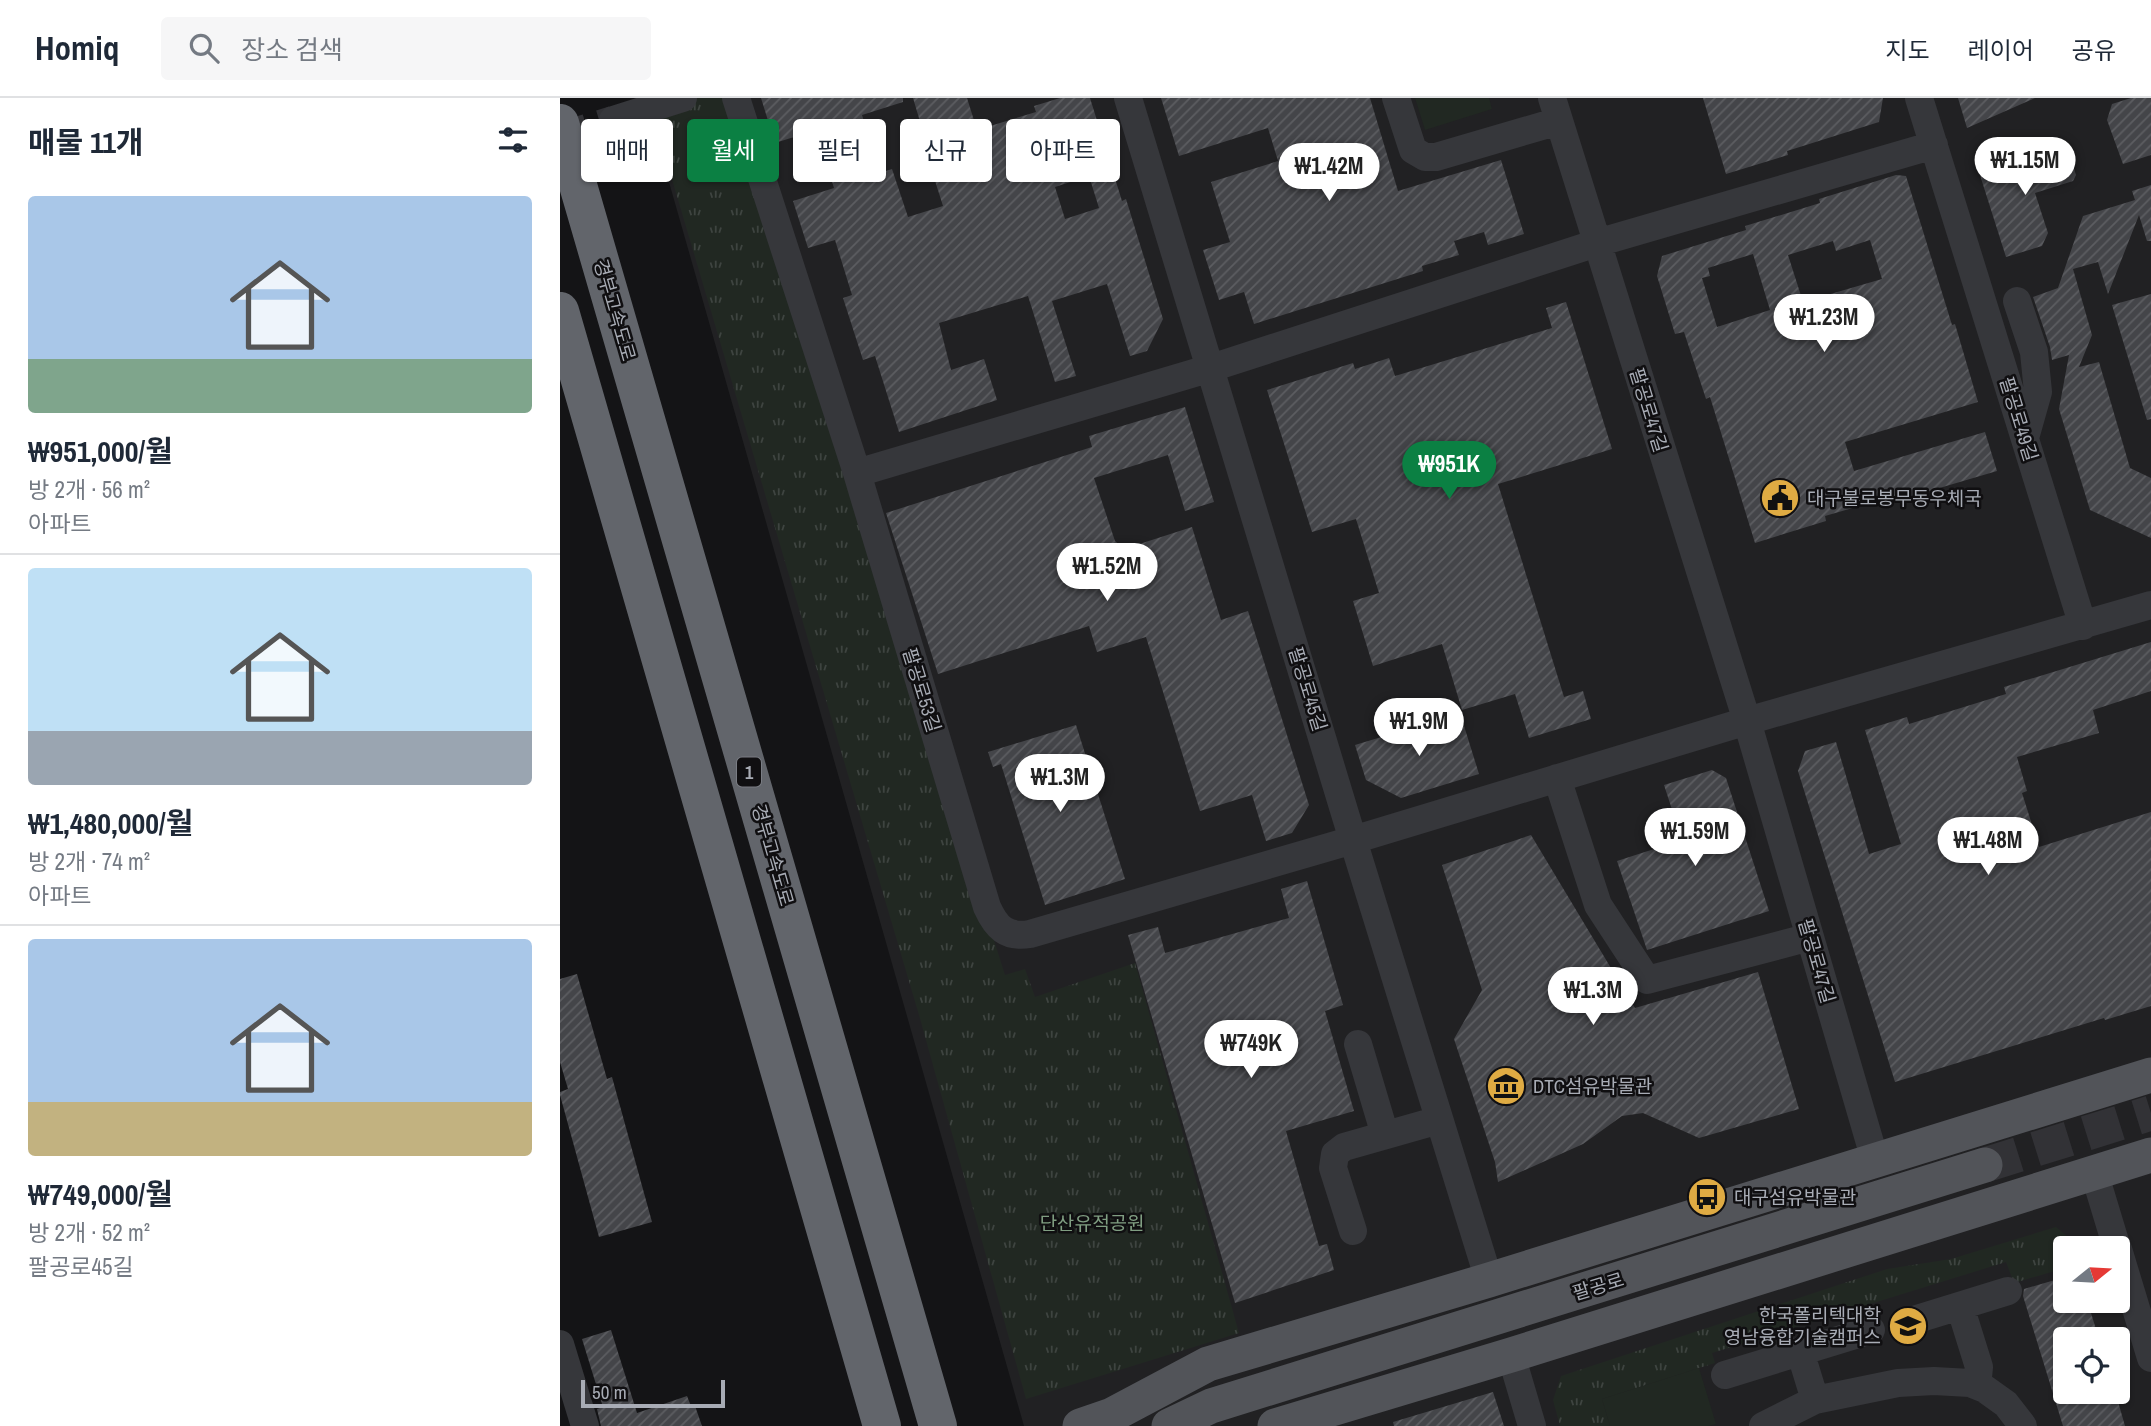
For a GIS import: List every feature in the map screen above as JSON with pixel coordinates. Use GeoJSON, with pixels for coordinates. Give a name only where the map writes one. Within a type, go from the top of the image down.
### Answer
{"type":"FeatureCollection","features":[{"type":"Feature","properties":{"kind":"highway","name":"경부고속도로"},"geometry":{"type":"LineString","coordinates":[[560,123],[938,1424]]}},
{"type":"Feature","properties":{"kind":"highway"},"geometry":{"type":"LineString","coordinates":[[560,311],[882,1426]]}},
{"type":"Feature","properties":{"kind":"main road"},"geometry":{"type":"LineString","coordinates":[[1080,1426],[1112,1415],[1208,1364],[1489,1280],[2151,1074]]}},
{"type":"Feature","properties":{"kind":"main road"},"geometry":{"type":"LineString","coordinates":[[1275,1426],[2151,1155]]}},
{"type":"Feature","properties":{"kind":"main road","name":"팔공로"},"geometry":{"type":"LineString","coordinates":[[1211,1406],[1985,1165]]}},
{"type":"Feature","properties":{"kind":"main road"},"geometry":{"type":"LineString","coordinates":[[1112,1415],[1211,1406]]}},
{"type":"Feature","properties":{"kind":"main road"},"geometry":{"type":"LineString","coordinates":[[1169,1426],[1211,1406]]}},
{"type":"Feature","properties":{"kind":"street"},"geometry":{"type":"LineString","coordinates":[[615,119],[653,103],[683,98]]}},
{"type":"Feature","properties":{"kind":"street","name":"팔공로53길"},"geometry":{"type":"LineString","coordinates":[[736,98],[857,473],[987,907],[993,921],[1003,930],[1016,936],[1030,934],[1747,721]]}},
{"type":"Feature","properties":{"kind":"street","name":"팔공로45길"},"geometry":{"type":"LineString","coordinates":[[1128,98],[1489,1280]]}},
{"type":"Feature","properties":{"kind":"street"},"geometry":{"type":"LineString","coordinates":[[1396,98],[1413,150],[1425,157],[1436,157],[1555,110]]}},
{"type":"Feature","properties":{"kind":"street","name":"팔공로49길"},"geometry":{"type":"LineString","coordinates":[[1919,98],[2083,626]]}},
{"type":"Feature","properties":{"kind":"street","name":"팔공로47길"},"geometry":{"type":"LineString","coordinates":[[1555,110],[1747,721],[1875,1160]]}},
{"type":"Feature","properties":{"kind":"street"},"geometry":{"type":"LineString","coordinates":[[857,473],[1211,368],[1597,243],[1934,145]]}},
{"type":"Feature","properties":{"kind":"street"},"geometry":{"type":"LineString","coordinates":[[2017,301],[2034,352],[2038,392],[2025,438]]}},
{"type":"Feature","properties":{"kind":"street"},"geometry":{"type":"LineString","coordinates":[[1747,721],[2151,606]]}},
{"type":"Feature","properties":{"kind":"street"},"geometry":{"type":"LineString","coordinates":[[1557,778],[1598,905],[1647,980],[1810,937]]}},
{"type":"Feature","properties":{"kind":"street"},"geometry":{"type":"LineString","coordinates":[[1358,1044],[1385,1135]]}},
{"type":"Feature","properties":{"kind":"street"},"geometry":{"type":"LineString","coordinates":[[1353,1231],[1333,1168],[1335,1154],[1344,1147],[1439,1120]]}},
{"type":"Feature","properties":{"kind":"street"},"geometry":{"type":"LineString","coordinates":[[2094,1172],[2113,1236]]}},
{"type":"Feature","properties":{"kind":"street"},"geometry":{"type":"LineString","coordinates":[[2130,1290],[2151,1358]]}},
{"type":"Feature","properties":{"kind":"street"},"geometry":{"type":"LineString","coordinates":[[1913,1320],[2008,1291]]}},
{"type":"Feature","properties":{"kind":"street"},"geometry":{"type":"LineString","coordinates":[[1960,1306],[1979,1367],[1978,1377],[1970,1383]]}},
{"type":"Feature","properties":{"kind":"street"},"geometry":{"type":"LineString","coordinates":[[1725,1375],[1871,1329]]}},
{"type":"Feature","properties":{"kind":"street"},"geometry":{"type":"LineString","coordinates":[[560,1344],[567,1392],[585,1426]]}},
{"type":"Feature","properties":{"kind":"street"},"geometry":{"type":"LineString","coordinates":[[1800,1351],[1809,1411]]}},
{"type":"Feature","properties":{"kind":"street"},"geometry":{"type":"LineString","coordinates":[[1511,1355],[1532,1426]]}},
{"type":"Feature","properties":{"kind":"street"},"geometry":{"type":"LineString","coordinates":[[1763,1426],[1898,1383],[1945,1381],[1970,1383],[1985,1388],[2002,1400],[2023,1426]]}},
{"type":"Feature","properties":{"kind":"shaded area"},"geometry":{"type":"Polygon","coordinates":[[[645,98],[2151,98],[2151,1426],[1024,1426],[669,182],[673,182],[673,119],[651,119],[645,98]]]}},
{"type":"Feature","properties":{"kind":"green space","name":"단산유적공원"},"geometry":{"type":"Polygon","coordinates":[[[648,98],[728,98],[735,119],[687,119],[687,182],[755,182],[1005,975],[1025,969],[1035,997],[1135,963],[1239,1333],[1026,1399],[919,1015],[673,182],[673,119],[654,119],[648,98]]]}},
{"type":"Feature","properties":{"kind":"green space"},"geometry":{"type":"Polygon","coordinates":[[[1415,98],[1489,98],[1492,109],[1425,130],[1415,98]]]}},
{"type":"Feature","properties":{"kind":"green space"},"geometry":{"type":"Polygon","coordinates":[[[2056,1227],[2067,1236],[2053,1236],[2053,1272],[2014,1283],[2006,1262],[1712,1353],[1715,1363],[1602,1399],[1610,1426],[1560,1426],[1553,1400],[1561,1376],[1887,1269],[1951,1259],[2056,1227]]]}},
{"type":"Feature","properties":{"kind":"green space"},"geometry":{"type":"Polygon","coordinates":[[[1699,1368],[1716,1424],[1610,1426],[1602,1399],[1699,1368]]]}},
{"type":"Feature","properties":{"kind":"building"},"geometry":{"type":"Polygon","coordinates":[[[761,98],[903,98],[903,102],[862,115],[863,119],[793,119],[793,137],[779,142],[779,119],[768,119],[761,98]]]}},
{"type":"Feature","properties":{"kind":"building"},"geometry":{"type":"Polygon","coordinates":[[[913,98],[967,98],[974,119],[919,119],[913,98]]]}},
{"type":"Feature","properties":{"kind":"building"},"geometry":{"type":"Polygon","coordinates":[[[1060,98],[1090,98],[1097,119],[1013,119],[1036,112],[1034,106],[1060,98]]]}},
{"type":"Feature","properties":{"kind":"building"},"geometry":{"type":"Polygon","coordinates":[[[1161,98],[1370,98],[1398,191],[1501,160],[1524,234],[1488,245],[1484,232],[1454,241],[1459,255],[1422,266],[1423,271],[1254,324],[1244,292],[1219,300],[1203,250],[1230,242],[1211,182],[1278,161],[1268,128],[1179,156],[1161,98]]]}},
{"type":"Feature","properties":{"kind":"building"},"geometry":{"type":"Polygon","coordinates":[[[1703,98],[1883,98],[1879,122],[1787,151],[1788,155],[1726,174],[1703,98]]]}},
{"type":"Feature","properties":{"kind":"building"},"geometry":{"type":"Polygon","coordinates":[[[1958,98],[2035,98],[1967,128],[1958,98]]]}},
{"type":"Feature","properties":{"kind":"building"},"geometry":{"type":"Polygon","coordinates":[[[2131,98],[2151,98],[2151,155],[2123,164],[2107,120],[2112,104],[2131,98]]]}},
{"type":"Feature","properties":{"kind":"building"},"geometry":{"type":"Polygon","coordinates":[[[1006,121],[1006,182],[1070,182],[1055,187],[1065,219],[1099,208],[1091,182],[1116,182],[1122,201],[1126,199],[1163,319],[1147,351],[1130,356],[1107,284],[1052,301],[1076,376],[1055,382],[1028,296],[939,323],[951,370],[984,359],[997,400],[899,432],[875,356],[863,360],[843,298],[852,295],[835,240],[808,248],[793,201],[834,188],[832,182],[886,182],[886,171],[892,169],[908,217],[943,206],[935,182],[992,182],[992,125],[1006,121]]]}},
{"type":"Feature","properties":{"kind":"building"},"geometry":{"type":"Polygon","coordinates":[[[2067,146],[2076,175],[2073,181],[2035,193],[2048,233],[2042,246],[2006,257],[1979,172],[2067,146]]]}},
{"type":"Feature","properties":{"kind":"building"},"geometry":{"type":"Polygon","coordinates":[[[1896,175],[1906,176],[1978,402],[1845,442],[1854,471],[1985,432],[1997,471],[1882,505],[1880,500],[1825,516],[1826,521],[1755,543],[1710,397],[1706,399],[1684,332],[1675,334],[1657,276],[1662,256],[1746,230],[1745,226],[1820,203],[1819,199],[1896,175]],[[1870,240],[1836,251],[1833,241],[1788,255],[1803,302],[1882,279],[1870,240]],[[1753,254],[1708,268],[1710,276],[1702,278],[1717,327],[1770,310],[1753,254]]]}},
{"type":"Feature","properties":{"kind":"building"},"geometry":{"type":"Polygon","coordinates":[[[2151,185],[2151,241],[2147,241],[2139,215],[2108,294],[2098,262],[2073,269],[2092,335],[2079,367],[2099,362],[2130,468],[2151,478],[2151,538],[2090,510],[2059,409],[2069,355],[2052,360],[2033,297],[2058,288],[2083,216],[2135,200],[2132,191],[2151,185]]]}},
{"type":"Feature","properties":{"kind":"building"},"geometry":{"type":"Polygon","coordinates":[[[2151,294],[2151,419],[2147,420],[2112,305],[2151,294]]]}},
{"type":"Feature","properties":{"kind":"building"},"geometry":{"type":"Polygon","coordinates":[[[1566,302],[1612,449],[1498,484],[1564,697],[1583,691],[1591,719],[1529,738],[1515,694],[1462,710],[1442,644],[1373,666],[1353,601],[1379,593],[1356,519],[1312,532],[1267,390],[1353,363],[1355,369],[1389,358],[1395,376],[1552,328],[1546,308],[1566,302]]]}},
{"type":"Feature","properties":{"kind":"building"},"geometry":{"type":"Polygon","coordinates":[[[1185,407],[1214,502],[1185,511],[1168,455],[1094,478],[1115,541],[1124,549],[1192,527],[1221,620],[1248,611],[1309,805],[1292,833],[1266,841],[1252,795],[1200,811],[1146,637],[1097,652],[1089,626],[938,674],[886,513],[1092,447],[1089,436],[1185,407]]]}},
{"type":"Feature","properties":{"kind":"building"},"geometry":{"type":"Polygon","coordinates":[[[2151,642],[2151,691],[2093,710],[2099,733],[2017,757],[2027,791],[2022,793],[2039,847],[2151,812],[2151,1006],[1895,1082],[1798,771],[1805,751],[1836,742],[1869,854],[1901,844],[1865,730],[1907,717],[1909,724],[2006,694],[2004,687],[2151,642]]]}},
{"type":"Feature","properties":{"kind":"building"},"geometry":{"type":"Polygon","coordinates":[[[1460,713],[1479,774],[1401,798],[1366,780],[1355,745],[1460,713]]]}},
{"type":"Feature","properties":{"kind":"building"},"geometry":{"type":"Polygon","coordinates":[[[1076,725],[1125,879],[1045,905],[1001,764],[993,767],[988,752],[1076,725]]]}},
{"type":"Feature","properties":{"kind":"building"},"geometry":{"type":"Polygon","coordinates":[[[1712,770],[1726,778],[1769,911],[1647,950],[1617,861],[1682,840],[1664,785],[1712,770]]]}},
{"type":"Feature","properties":{"kind":"building"},"geometry":{"type":"Polygon","coordinates":[[[1531,835],[1635,1008],[1758,972],[1799,1109],[1699,1138],[1643,1113],[1622,1116],[1583,1144],[1498,1182],[1495,1162],[1454,1039],[1482,990],[1442,865],[1531,835]]]}},
{"type":"Feature","properties":{"kind":"building"},"geometry":{"type":"Polygon","coordinates":[[[1307,881],[1343,1005],[1325,1011],[1354,1111],[1286,1131],[1319,1246],[1327,1244],[1334,1270],[1235,1303],[1128,935],[1158,927],[1165,953],[1289,918],[1281,889],[1307,881]]]}},
{"type":"Feature","properties":{"kind":"building"},"geometry":{"type":"Polygon","coordinates":[[[577,974],[607,1079],[612,1077],[652,1222],[599,1237],[560,1095],[560,1092],[568,1089],[560,1062],[560,979],[577,974]]]}},
{"type":"Feature","properties":{"kind":"building"},"geometry":{"type":"Polygon","coordinates":[[[2053,1281],[2053,1313],[2091,1313],[2095,1327],[2053,1327],[2053,1394],[2023,1296],[2024,1289],[2053,1281]]]}},
{"type":"Feature","properties":{"kind":"building"},"geometry":{"type":"Polygon","coordinates":[[[611,1330],[637,1413],[687,1396],[691,1406],[695,1406],[702,1426],[601,1426],[597,1409],[603,1407],[582,1339],[611,1330]]]}},
{"type":"Feature","properties":{"kind":"building"},"geometry":{"type":"Polygon","coordinates":[[[1493,1392],[1504,1426],[1394,1426],[1393,1422],[1493,1392]]]}},
{"type":"Feature","properties":{"kind":"building"},"geometry":{"type":"Polygon","coordinates":[[[2056,1404],[2119,1404],[2125,1426],[2063,1426],[2056,1404]]]}},
{"type":"Feature","properties":{"kind":"tunnel"},"geometry":{"type":"LineString","coordinates":[[560,136],[581,130]]}},
{"type":"Feature","properties":{"kind":"tunnel"},"geometry":{"type":"LineString","coordinates":[[1985,1165],[2151,1113]]}},
{"type":"Feature","properties":{"kind":"place","name":"대구불로봉무동우체국"},"geometry":{"type":"Point","coordinates":[1780,498]}},
{"type":"Feature","properties":{"kind":"place","name":"DTC섬유박물관"},"geometry":{"type":"Point","coordinates":[1506,1086]}},
{"type":"Feature","properties":{"kind":"place","name":"대구섬유박물관"},"geometry":{"type":"Point","coordinates":[1707,1197]}},
{"type":"Feature","properties":{"kind":"place","name":"한국폴리텍대학 영남융합기술캠퍼스"},"geometry":{"type":"Point","coordinates":[1908,1326]}}]}
